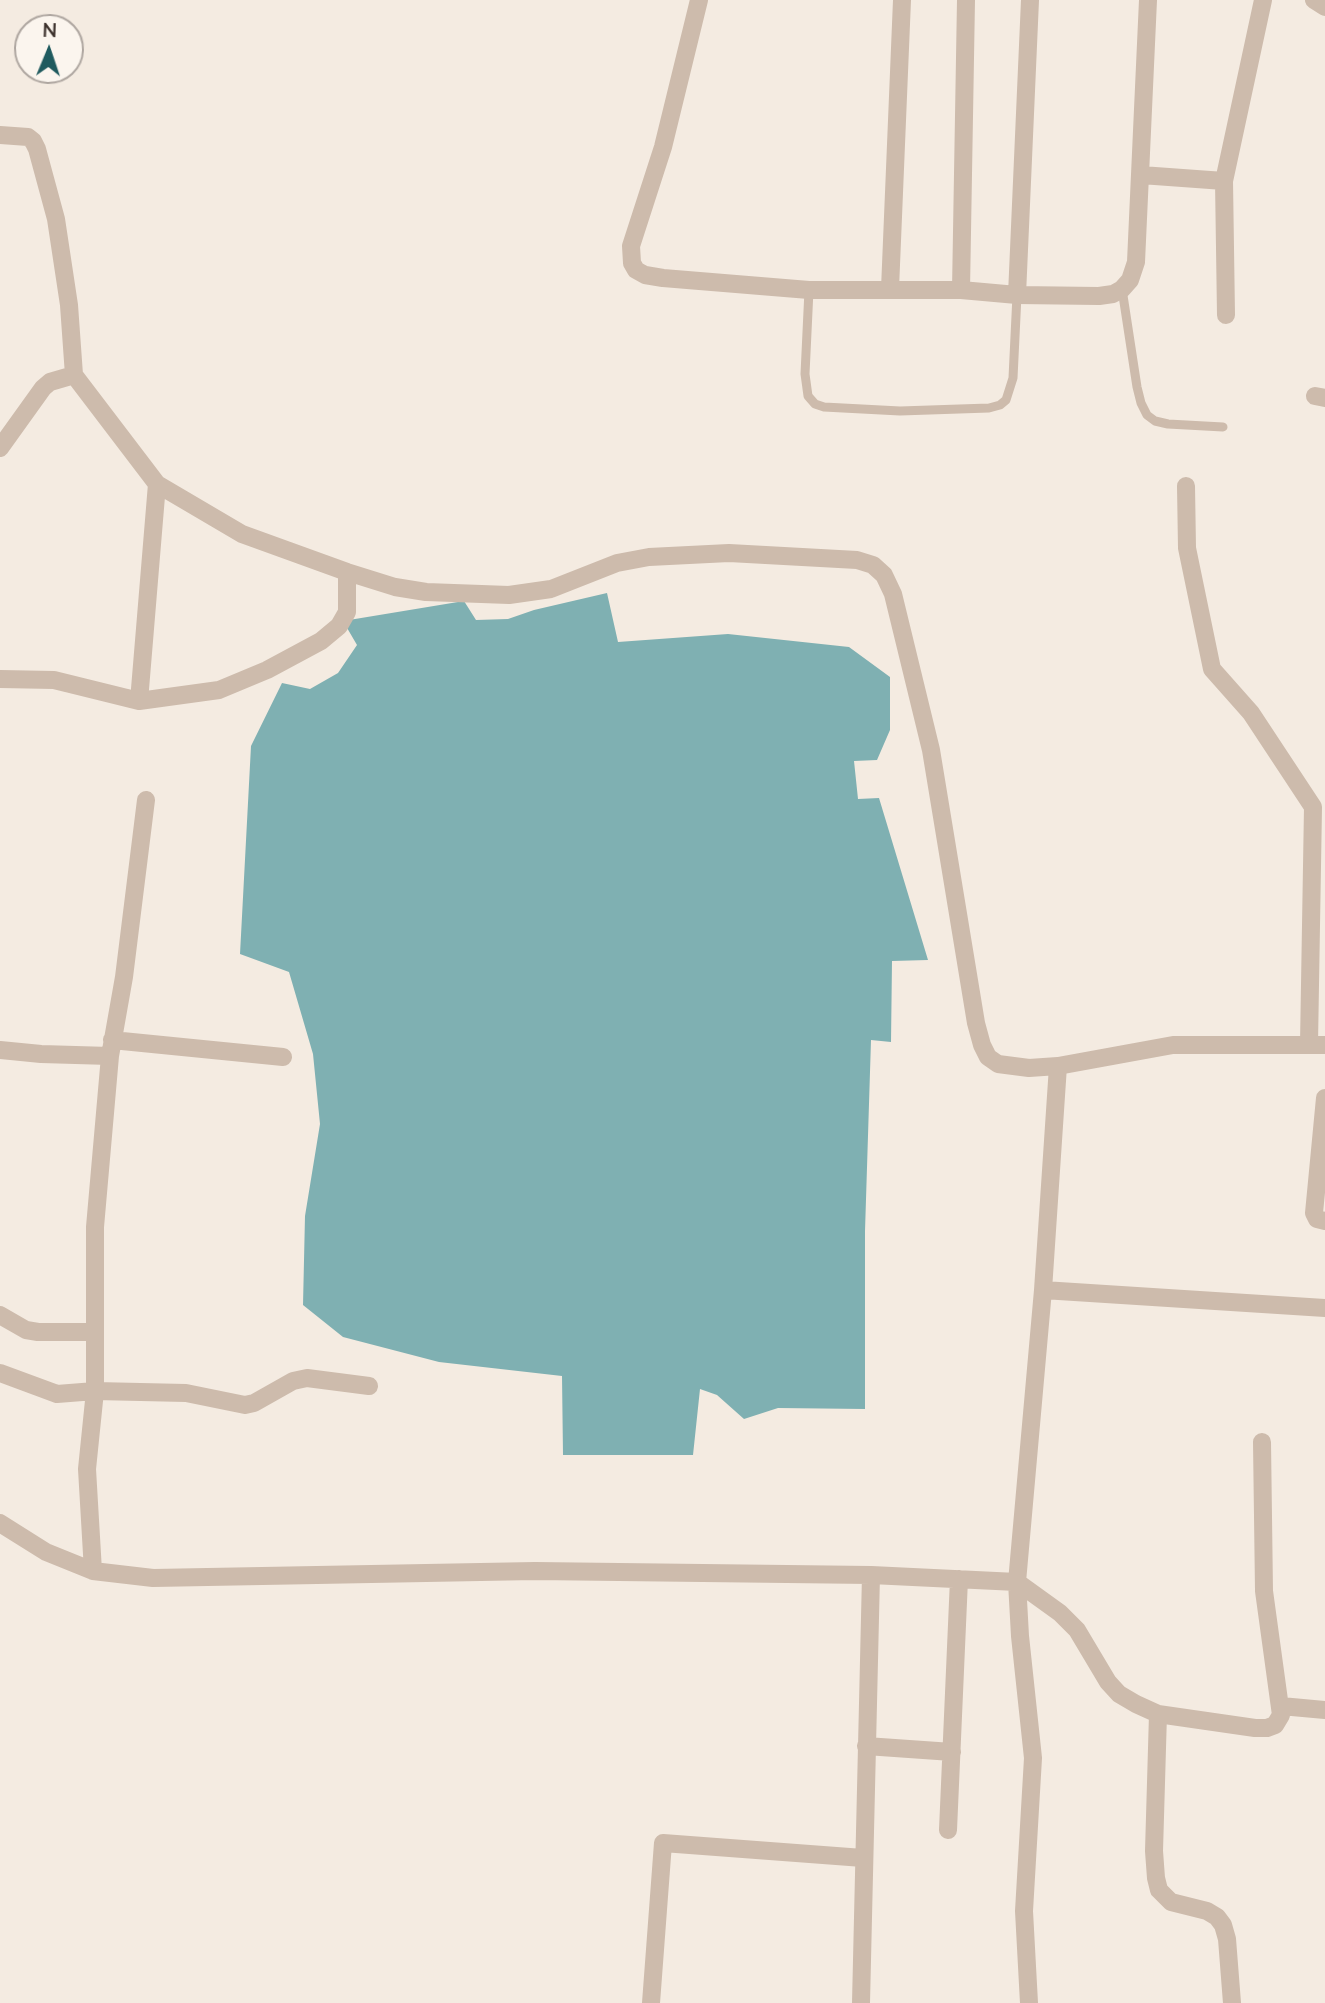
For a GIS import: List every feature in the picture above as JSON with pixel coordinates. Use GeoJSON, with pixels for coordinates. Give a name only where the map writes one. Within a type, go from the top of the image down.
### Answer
{"type":"FeatureCollection","features":[{"type":"Feature","properties":{"kind":"street"},"geometry":{"type":"LineString","coordinates":[[699,0],[663,147],[631,246],[632,263],[636,270],[645,275],[663,278],[809,290],[961,290],[1017,295],[1099,296],[1122,289],[1130,280],[1136,262],[1148,0]]}},
{"type":"Feature","properties":{"kind":"street"},"geometry":{"type":"LineString","coordinates":[[890,289],[902,0]]}},
{"type":"Feature","properties":{"kind":"street"},"geometry":{"type":"LineString","coordinates":[[961,290],[966,0]]}},
{"type":"Feature","properties":{"kind":"street"},"geometry":{"type":"LineString","coordinates":[[1017,295],[1030,0]]}},
{"type":"Feature","properties":{"kind":"street"},"geometry":{"type":"LineString","coordinates":[[1226,315],[1224,181],[1263,0]]}},
{"type":"Feature","properties":{"kind":"street"},"geometry":{"type":"LineString","coordinates":[[1314,0],[1325,6]]}},
{"type":"Feature","properties":{"kind":"street"},"geometry":{"type":"LineString","coordinates":[[0,135],[28,137],[37,149],[56,219],[69,305],[74,375],[157,484],[242,534],[347,572],[395,587],[426,592],[509,595],[551,589],[617,563],[649,557],[729,552],[857,560],[873,565],[884,575],[893,594],[931,750],[975,1023],[988,1057],[998,1064],[1029,1068],[1058,1066],[1173,1045],[1317,1045],[1319,811],[1251,713],[1212,669],[1187,548],[1186,486]]}},
{"type":"Feature","properties":{"kind":"street"},"geometry":{"type":"LineString","coordinates":[[1141,175],[1224,181]]}},
{"type":"Feature","properties":{"kind":"street"},"geometry":{"type":"LineString","coordinates":[[0,448],[43,388],[50,382],[74,375]]}},
{"type":"Feature","properties":{"kind":"street"},"geometry":{"type":"LineString","coordinates":[[139,701],[157,484]]}},
{"type":"Feature","properties":{"kind":"street"},"geometry":{"type":"LineString","coordinates":[[0,679],[54,680],[139,701],[219,690],[267,670],[321,641],[339,626],[346,612],[347,572]]}},
{"type":"Feature","properties":{"kind":"street"},"geometry":{"type":"LineString","coordinates":[[93,1571],[87,1469],[95,1391],[95,1227],[111,1048],[133,914],[146,800]]}},
{"type":"Feature","properties":{"kind":"street"},"geometry":{"type":"LineString","coordinates":[[0,1050],[41,1054],[111,1048],[283,1057]]}},
{"type":"Feature","properties":{"kind":"street"},"geometry":{"type":"LineString","coordinates":[[1029,2003],[1024,1911],[1033,1758],[1017,1582],[1043,1290],[1058,1066]]}},
{"type":"Feature","properties":{"kind":"street"},"geometry":{"type":"LineString","coordinates":[[1325,1098],[1314,1213],[1317,1219],[1325,1221]]}},
{"type":"Feature","properties":{"kind":"street"},"geometry":{"type":"LineString","coordinates":[[1043,1290],[1325,1308]]}},
{"type":"Feature","properties":{"kind":"street"},"geometry":{"type":"LineString","coordinates":[[0,1315],[26,1330],[94,1332]]}},
{"type":"Feature","properties":{"kind":"street"},"geometry":{"type":"LineString","coordinates":[[0,1373],[57,1394],[95,1391],[186,1393],[245,1405],[254,1403],[293,1381],[307,1378],[369,1386]]}},
{"type":"Feature","properties":{"kind":"street"},"geometry":{"type":"LineString","coordinates":[[0,1523],[46,1552],[93,1571],[153,1578],[535,1571],[871,1576],[1017,1582],[1060,1613],[1077,1630],[1108,1682],[1119,1694],[1158,1714],[1267,1728],[1279,1722],[1281,1706],[1264,1591],[1262,1442]]}},
{"type":"Feature","properties":{"kind":"street"},"geometry":{"type":"LineString","coordinates":[[860,2003],[871,1576]]}},
{"type":"Feature","properties":{"kind":"street"},"geometry":{"type":"LineString","coordinates":[[948,1830],[959,1580]]}},
{"type":"Feature","properties":{"kind":"street"},"geometry":{"type":"LineString","coordinates":[[1281,1706],[1325,1710]]}},
{"type":"Feature","properties":{"kind":"street"},"geometry":{"type":"LineString","coordinates":[[1158,1714],[1154,1851],[1159,1890],[1171,1902],[1207,1910],[1223,1925],[1227,1939],[1232,2003]]}},
{"type":"Feature","properties":{"kind":"street"},"geometry":{"type":"LineString","coordinates":[[866,1746],[952,1752]]}},
{"type":"Feature","properties":{"kind":"street"},"geometry":{"type":"LineString","coordinates":[[651,2003],[663,1843],[863,1858]]}},
{"type":"Feature","properties":{"kind":"lane"},"geometry":{"type":"LineString","coordinates":[[1122,289],[1137,387],[1147,415],[1168,425],[1223,427]]}},
{"type":"Feature","properties":{"kind":"lane"},"geometry":{"type":"LineString","coordinates":[[809,290],[805,374],[808,396],[815,404],[824,407],[900,411],[989,408],[1006,400],[1013,378],[1017,295]]}},
{"type":"Feature","properties":{"kind":"water"},"geometry":{"type":"Polygon","coordinates":[[[607,593],[618,642],[728,634],[849,647],[890,677],[890,730],[877,760],[854,761],[858,799],[879,798],[928,960],[892,961],[891,1042],[871,1040],[865,1231],[865,1409],[778,1408],[744,1419],[717,1395],[700,1389],[693,1455],[563,1455],[562,1376],[439,1362],[343,1337],[303,1305],[305,1216],[320,1124],[313,1054],[289,972],[240,954],[251,746],[282,683],[310,689],[338,673],[357,645],[343,621],[464,601],[476,620],[508,619],[534,610],[607,593]]]}}]}
